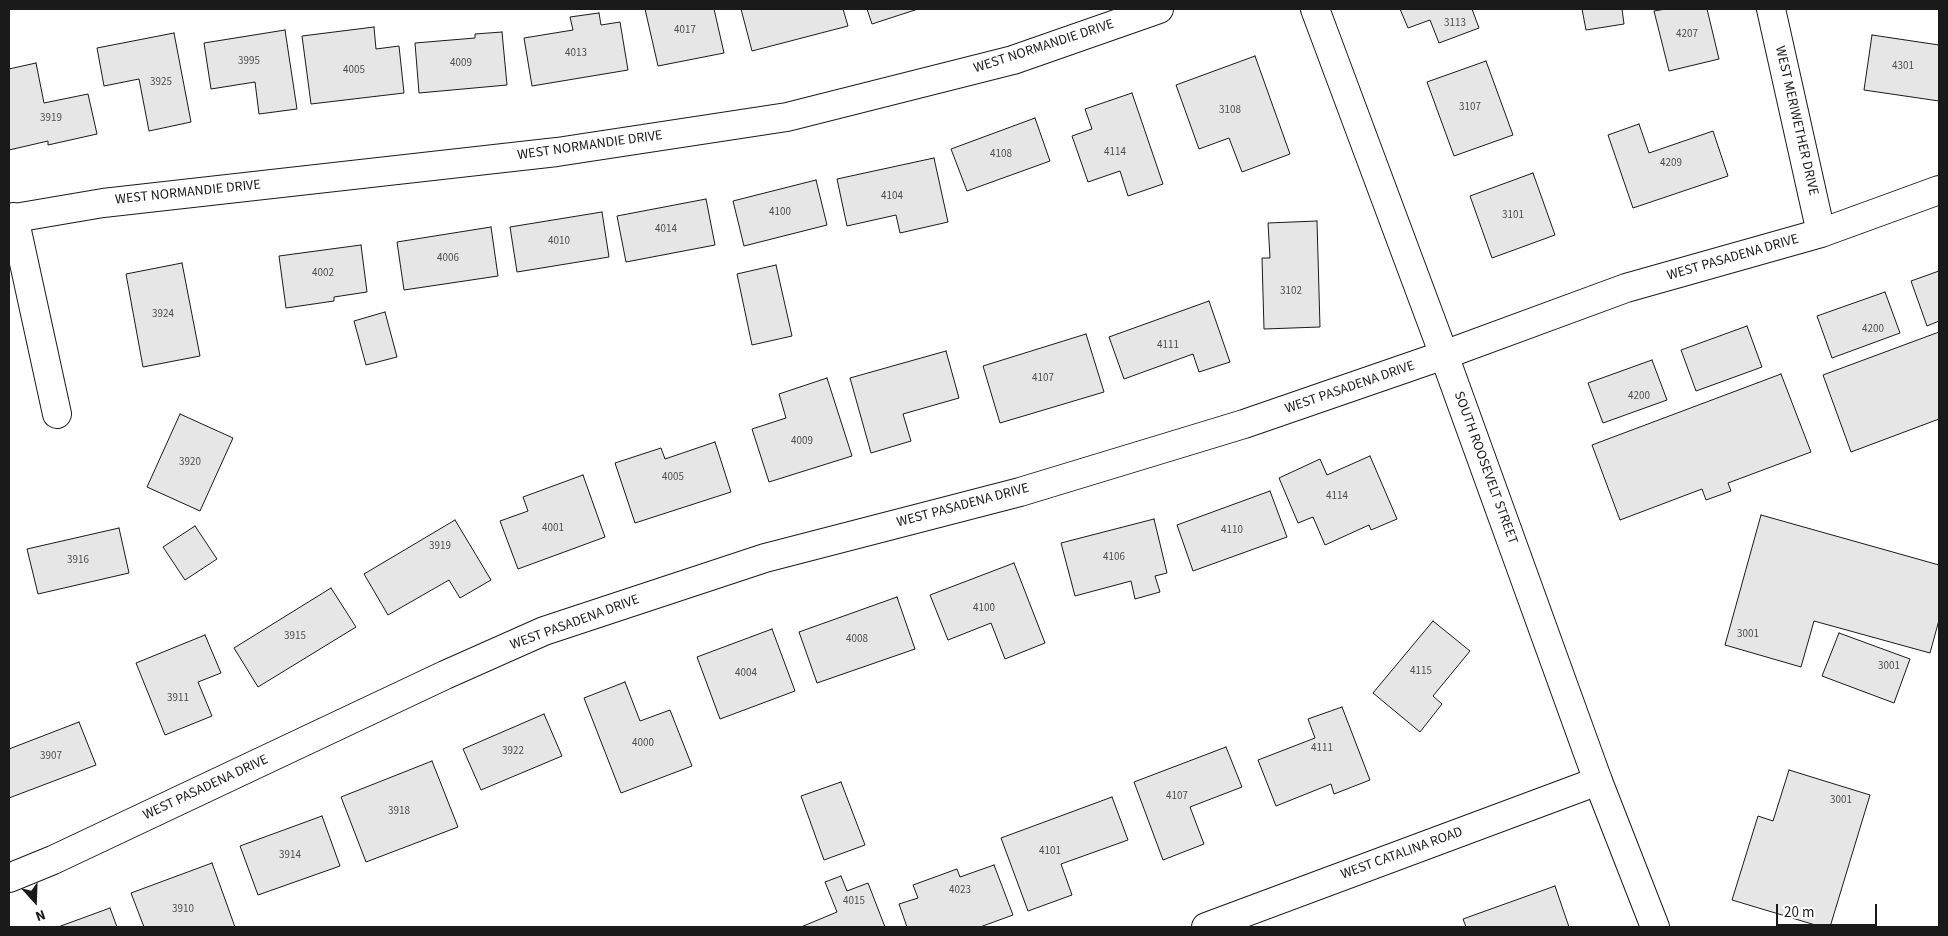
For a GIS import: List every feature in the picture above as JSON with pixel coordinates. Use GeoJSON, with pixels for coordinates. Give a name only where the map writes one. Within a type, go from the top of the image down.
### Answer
{"type":"FeatureCollection","features":[{"type":"Feature","properties":{"kind":"street","name":"WEST NORMANDIE DRIVE"},"geometry":{"type":"LineString","coordinates":[[11,218],[103,203],[557,152],[787,117],[1013,60],[1159,9]]}},
{"type":"Feature","properties":{"kind":"street","name":"SOUTH ROOSEVELT STREET"},"geometry":{"type":"LineString","coordinates":[[1315,9],[1444,355],[1598,781],[1655,927]]}},
{"type":"Feature","properties":{"kind":"street","name":"WEST MERIWETHER DRIVE"},"geometry":{"type":"LineString","coordinates":[[1771,9],[1821,233]]}},
{"type":"Feature","properties":{"kind":"street","name":"WEST PASADENA DRIVE"},"geometry":{"type":"LineString","coordinates":[[9,878],[53,860],[445,675],[544,631],[765,558],[1020,492],[1226,430],[1444,355],[1626,288],[1821,233],[1939,190]]}},
{"type":"Feature","properties":{"kind":"street"},"geometry":{"type":"LineString","coordinates":[[11,218],[57,414]]}},
{"type":"Feature","properties":{"kind":"street","name":"WEST CATALINA ROAD"},"geometry":{"type":"LineString","coordinates":[[1206,927],[1598,781]]}},
{"type":"Feature","properties":{"kind":"building"},"geometry":{"type":"Polygon","coordinates":[[[645,9],[714,9],[724,53],[658,66],[645,9]]]}},
{"type":"Feature","properties":{"kind":"building"},"geometry":{"type":"Polygon","coordinates":[[[741,9],[843,9],[848,26],[752,51],[741,9]]]}},
{"type":"Feature","properties":{"kind":"building"},"geometry":{"type":"Polygon","coordinates":[[[867,9],[918,9],[872,24],[867,9]]]}},
{"type":"Feature","properties":{"kind":"building"},"geometry":{"type":"Polygon","coordinates":[[[1400,9],[1472,9],[1479,28],[1439,43],[1430,20],[1408,28],[1400,9]]]}},
{"type":"Feature","properties":{"kind":"building"},"geometry":{"type":"Polygon","coordinates":[[[1582,9],[1622,9],[1624,24],[1586,30],[1582,9]]]}},
{"type":"Feature","properties":{"kind":"building"},"geometry":{"type":"Polygon","coordinates":[[[1666,9],[1707,9],[1719,59],[1669,71],[1654,11],[1666,9]]]}},
{"type":"Feature","properties":{"kind":"building"},"geometry":{"type":"Polygon","coordinates":[[[599,13],[601,25],[620,22],[628,70],[532,86],[524,38],[573,30],[570,17],[599,13]]]}},
{"type":"Feature","properties":{"kind":"building"},"geometry":{"type":"Polygon","coordinates":[[[374,27],[376,49],[399,46],[404,93],[311,104],[302,36],[374,27]]]}},
{"type":"Feature","properties":{"kind":"building"},"geometry":{"type":"Polygon","coordinates":[[[285,30],[297,109],[259,114],[255,82],[211,89],[204,43],[285,30]]]}},
{"type":"Feature","properties":{"kind":"building"},"geometry":{"type":"Polygon","coordinates":[[[502,32],[507,85],[419,93],[415,43],[475,38],[475,34],[502,32]]]}},
{"type":"Feature","properties":{"kind":"building"},"geometry":{"type":"Polygon","coordinates":[[[174,33],[191,122],[149,131],[139,79],[104,86],[97,48],[174,33]]]}},
{"type":"Feature","properties":{"kind":"building"},"geometry":{"type":"Polygon","coordinates":[[[1872,35],[1939,45],[1939,101],[1864,90],[1872,35]]]}},
{"type":"Feature","properties":{"kind":"building"},"geometry":{"type":"Polygon","coordinates":[[[1255,56],[1290,154],[1242,172],[1229,138],[1199,149],[1176,85],[1255,56]]]}},
{"type":"Feature","properties":{"kind":"building"},"geometry":{"type":"Polygon","coordinates":[[[1486,61],[1513,135],[1454,156],[1427,82],[1486,61]]]}},
{"type":"Feature","properties":{"kind":"building"},"geometry":{"type":"Polygon","coordinates":[[[36,63],[44,103],[88,94],[97,134],[48,145],[48,141],[9,150],[9,69],[36,63]]]}},
{"type":"Feature","properties":{"kind":"building"},"geometry":{"type":"Polygon","coordinates":[[[1132,93],[1163,184],[1128,196],[1120,171],[1088,182],[1072,136],[1092,129],[1085,109],[1132,93]]]}},
{"type":"Feature","properties":{"kind":"building"},"geometry":{"type":"Polygon","coordinates":[[[1035,118],[1050,161],[967,191],[951,149],[1035,118]]]}},
{"type":"Feature","properties":{"kind":"building"},"geometry":{"type":"Polygon","coordinates":[[[1639,124],[1649,153],[1713,131],[1728,176],[1633,208],[1608,135],[1639,124]]]}},
{"type":"Feature","properties":{"kind":"building"},"geometry":{"type":"Polygon","coordinates":[[[934,158],[948,222],[900,233],[896,215],[847,226],[837,179],[934,158]]]}},
{"type":"Feature","properties":{"kind":"building"},"geometry":{"type":"Polygon","coordinates":[[[1533,173],[1555,235],[1492,258],[1470,196],[1533,173]]]}},
{"type":"Feature","properties":{"kind":"building"},"geometry":{"type":"Polygon","coordinates":[[[816,180],[827,225],[744,246],[733,201],[816,180]]]}},
{"type":"Feature","properties":{"kind":"building"},"geometry":{"type":"Polygon","coordinates":[[[706,199],[715,245],[626,262],[617,216],[706,199]]]}},
{"type":"Feature","properties":{"kind":"building"},"geometry":{"type":"Polygon","coordinates":[[[602,212],[609,257],[517,272],[510,227],[602,212]]]}},
{"type":"Feature","properties":{"kind":"building"},"geometry":{"type":"Polygon","coordinates":[[[1317,221],[1320,327],[1264,329],[1262,258],[1270,258],[1268,223],[1317,221]]]}},
{"type":"Feature","properties":{"kind":"building"},"geometry":{"type":"Polygon","coordinates":[[[491,227],[498,276],[404,290],[397,242],[491,227]]]}},
{"type":"Feature","properties":{"kind":"building"},"geometry":{"type":"Polygon","coordinates":[[[361,245],[367,292],[334,297],[334,301],[286,308],[279,256],[361,245]]]}},
{"type":"Feature","properties":{"kind":"building"},"geometry":{"type":"Polygon","coordinates":[[[182,263],[200,356],[143,367],[126,274],[182,263]]]}},
{"type":"Feature","properties":{"kind":"building"},"geometry":{"type":"Polygon","coordinates":[[[776,265],[792,336],[752,345],[737,274],[776,265]]]}},
{"type":"Feature","properties":{"kind":"building"},"geometry":{"type":"Polygon","coordinates":[[[1939,271],[1939,321],[1927,326],[1911,281],[1939,271]]]}},
{"type":"Feature","properties":{"kind":"building"},"geometry":{"type":"Polygon","coordinates":[[[1885,292],[1900,333],[1832,358],[1817,316],[1885,292]]]}},
{"type":"Feature","properties":{"kind":"building"},"geometry":{"type":"Polygon","coordinates":[[[1209,301],[1230,362],[1199,372],[1193,354],[1124,379],[1109,337],[1209,301]]]}},
{"type":"Feature","properties":{"kind":"building"},"geometry":{"type":"Polygon","coordinates":[[[385,312],[397,357],[366,365],[354,321],[385,312]]]}},
{"type":"Feature","properties":{"kind":"building"},"geometry":{"type":"Polygon","coordinates":[[[1747,326],[1762,367],[1696,391],[1681,350],[1747,326]]]}},
{"type":"Feature","properties":{"kind":"building"},"geometry":{"type":"Polygon","coordinates":[[[1939,332],[1939,419],[1851,452],[1823,375],[1939,332]]]}},
{"type":"Feature","properties":{"kind":"building"},"geometry":{"type":"Polygon","coordinates":[[[1086,334],[1104,392],[1000,423],[983,366],[1086,334]]]}},
{"type":"Feature","properties":{"kind":"building"},"geometry":{"type":"Polygon","coordinates":[[[946,351],[959,398],[903,414],[911,441],[871,453],[850,378],[946,351]]]}},
{"type":"Feature","properties":{"kind":"building"},"geometry":{"type":"Polygon","coordinates":[[[1652,360],[1667,400],[1603,423],[1588,383],[1652,360]]]}},
{"type":"Feature","properties":{"kind":"building"},"geometry":{"type":"Polygon","coordinates":[[[1781,374],[1811,452],[1728,483],[1731,491],[1706,500],[1702,489],[1620,520],[1592,445],[1781,374]]]}},
{"type":"Feature","properties":{"kind":"building"},"geometry":{"type":"Polygon","coordinates":[[[827,378],[852,456],[769,482],[752,429],[786,418],[779,394],[827,378]]]}},
{"type":"Feature","properties":{"kind":"building"},"geometry":{"type":"Polygon","coordinates":[[[180,414],[233,438],[200,511],[147,487],[180,414]]]}},
{"type":"Feature","properties":{"kind":"building"},"geometry":{"type":"Polygon","coordinates":[[[715,442],[731,492],[635,523],[615,463],[661,448],[665,459],[715,442]]]}},
{"type":"Feature","properties":{"kind":"building"},"geometry":{"type":"Polygon","coordinates":[[[1370,456],[1397,519],[1371,530],[1369,525],[1325,545],[1313,517],[1298,523],[1279,478],[1320,459],[1327,475],[1370,456]]]}},
{"type":"Feature","properties":{"kind":"building"},"geometry":{"type":"Polygon","coordinates":[[[583,475],[605,537],[518,569],[500,521],[528,511],[523,497],[583,475]]]}},
{"type":"Feature","properties":{"kind":"building"},"geometry":{"type":"Polygon","coordinates":[[[1270,491],[1287,537],[1193,571],[1177,525],[1270,491]]]}},
{"type":"Feature","properties":{"kind":"building"},"geometry":{"type":"Polygon","coordinates":[[[1761,515],[1939,565],[1939,620],[1930,653],[1814,621],[1801,667],[1725,645],[1761,515]]]}},
{"type":"Feature","properties":{"kind":"building"},"geometry":{"type":"Polygon","coordinates":[[[1154,519],[1167,573],[1155,576],[1160,592],[1135,599],[1131,581],[1075,596],[1061,543],[1154,519]]]}},
{"type":"Feature","properties":{"kind":"building"},"geometry":{"type":"Polygon","coordinates":[[[455,520],[491,580],[460,598],[449,580],[388,615],[364,574],[455,520]]]}},
{"type":"Feature","properties":{"kind":"building"},"geometry":{"type":"Polygon","coordinates":[[[195,526],[217,559],[185,580],[163,547],[195,526]]]}},
{"type":"Feature","properties":{"kind":"building"},"geometry":{"type":"Polygon","coordinates":[[[119,528],[129,573],[38,594],[27,549],[119,528]]]}},
{"type":"Feature","properties":{"kind":"building"},"geometry":{"type":"Polygon","coordinates":[[[1014,563],[1045,643],[1005,659],[991,623],[948,640],[930,595],[1014,563]]]}},
{"type":"Feature","properties":{"kind":"building"},"geometry":{"type":"Polygon","coordinates":[[[331,588],[356,627],[258,687],[234,648],[331,588]]]}},
{"type":"Feature","properties":{"kind":"building"},"geometry":{"type":"Polygon","coordinates":[[[897,597],[915,649],[817,683],[799,632],[897,597]]]}},
{"type":"Feature","properties":{"kind":"building"},"geometry":{"type":"Polygon","coordinates":[[[1433,621],[1470,651],[1433,696],[1442,704],[1420,732],[1373,693],[1433,621]]]}},
{"type":"Feature","properties":{"kind":"building"},"geometry":{"type":"Polygon","coordinates":[[[772,629],[795,691],[720,719],[697,657],[772,629]]]}},
{"type":"Feature","properties":{"kind":"building"},"geometry":{"type":"Polygon","coordinates":[[[1839,633],[1910,659],[1894,703],[1822,676],[1839,633]]]}},
{"type":"Feature","properties":{"kind":"building"},"geometry":{"type":"Polygon","coordinates":[[[205,635],[221,673],[198,682],[212,716],[165,735],[136,663],[205,635]]]}},
{"type":"Feature","properties":{"kind":"building"},"geometry":{"type":"Polygon","coordinates":[[[625,682],[640,721],[670,710],[692,766],[621,793],[584,698],[625,682]]]}},
{"type":"Feature","properties":{"kind":"building"},"geometry":{"type":"Polygon","coordinates":[[[1342,707],[1370,780],[1334,794],[1331,784],[1276,806],[1258,760],[1315,738],[1308,719],[1342,707]]]}},
{"type":"Feature","properties":{"kind":"building"},"geometry":{"type":"Polygon","coordinates":[[[544,714],[562,756],[481,790],[463,749],[544,714]]]}},
{"type":"Feature","properties":{"kind":"building"},"geometry":{"type":"Polygon","coordinates":[[[79,722],[96,765],[9,798],[9,749],[79,722]]]}},
{"type":"Feature","properties":{"kind":"building"},"geometry":{"type":"Polygon","coordinates":[[[1226,747],[1242,787],[1190,807],[1204,844],[1163,860],[1134,782],[1226,747]]]}},
{"type":"Feature","properties":{"kind":"building"},"geometry":{"type":"Polygon","coordinates":[[[432,761],[458,827],[366,862],[341,797],[432,761]]]}},
{"type":"Feature","properties":{"kind":"building"},"geometry":{"type":"Polygon","coordinates":[[[1789,770],[1870,795],[1830,927],[1822,927],[1732,900],[1758,816],[1773,821],[1789,770]]]}},
{"type":"Feature","properties":{"kind":"building"},"geometry":{"type":"Polygon","coordinates":[[[841,782],[865,845],[824,860],[801,796],[841,782]]]}},
{"type":"Feature","properties":{"kind":"building"},"geometry":{"type":"Polygon","coordinates":[[[1112,797],[1128,840],[1061,864],[1072,895],[1028,911],[1001,838],[1112,797]]]}},
{"type":"Feature","properties":{"kind":"building"},"geometry":{"type":"Polygon","coordinates":[[[322,816],[340,866],[258,895],[240,846],[322,816]]]}},
{"type":"Feature","properties":{"kind":"building"},"geometry":{"type":"Polygon","coordinates":[[[212,863],[235,927],[144,927],[131,893],[212,863]]]}},
{"type":"Feature","properties":{"kind":"building"},"geometry":{"type":"Polygon","coordinates":[[[994,865],[1013,915],[980,927],[907,927],[899,904],[918,898],[913,885],[957,869],[960,877],[994,865]]]}},
{"type":"Feature","properties":{"kind":"building"},"geometry":{"type":"Polygon","coordinates":[[[841,876],[847,891],[868,883],[885,927],[801,927],[837,912],[825,882],[841,876]]]}},
{"type":"Feature","properties":{"kind":"building"},"geometry":{"type":"Polygon","coordinates":[[[1555,886],[1569,927],[1466,927],[1463,919],[1555,886]]]}},
{"type":"Feature","properties":{"kind":"building"},"geometry":{"type":"Polygon","coordinates":[[[110,908],[117,927],[58,927],[110,908]]]}}]}
